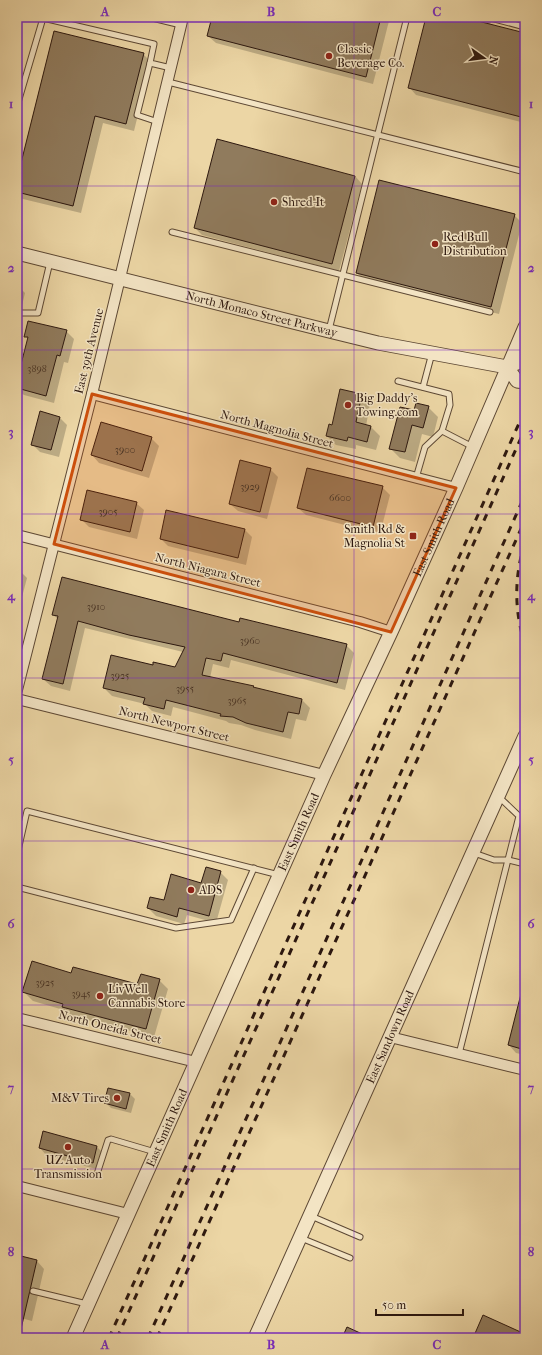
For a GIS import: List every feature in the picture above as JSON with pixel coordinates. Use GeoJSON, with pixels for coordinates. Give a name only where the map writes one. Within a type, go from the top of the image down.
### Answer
{"type":"FeatureCollection","features":[{"type":"Feature","properties":{"kind":"street","name":"East 39th Avenue"},"geometry":{"type":"LineString","coordinates":[[17,690],[92,394],[182,21]]}},
{"type":"Feature","properties":{"kind":"street","name":"North Monaco Street Parkway"},"geometry":{"type":"LineString","coordinates":[[17,253],[329,331],[507,367]]}},
{"type":"Feature","properties":{"kind":"street","name":"East Smith Road"},"geometry":{"type":"LineString","coordinates":[[73,1338],[324,775],[392,632],[525,327]]}},
{"type":"Feature","properties":{"kind":"street"},"geometry":{"type":"LineString","coordinates":[[525,360],[507,367],[517,381],[525,382]]}},
{"type":"Feature","properties":{"kind":"street","name":"North Magnolia Street"},"geometry":{"type":"LineString","coordinates":[[92,394],[456,488]]}},
{"type":"Feature","properties":{"kind":"street","name":"North Niagara Street"},"geometry":{"type":"LineString","coordinates":[[17,535],[352,620],[392,632]]}},
{"type":"Feature","properties":{"kind":"street","name":"North Newport Street"},"geometry":{"type":"LineString","coordinates":[[17,699],[324,775]]}},
{"type":"Feature","properties":{"kind":"street","name":"East Sandown Road"},"geometry":{"type":"LineString","coordinates":[[255,1338],[525,736]]}},
{"type":"Feature","properties":{"kind":"street","name":"North Oneida Street"},"geometry":{"type":"LineString","coordinates":[[17,1018],[196,1062]]}},
{"type":"Feature","properties":{"kind":"street"},"geometry":{"type":"LineString","coordinates":[[390,1037],[525,1070]]}},
{"type":"Feature","properties":{"kind":"street"},"geometry":{"type":"LineString","coordinates":[[17,1186],[128,1214]]}},
{"type":"Feature","properties":{"kind":"lane"},"geometry":{"type":"LineString","coordinates":[[148,17],[182,21]]}},
{"type":"Feature","properties":{"kind":"lane"},"geometry":{"type":"LineString","coordinates":[[329,331],[407,17]]}},
{"type":"Feature","properties":{"kind":"lane"},"geometry":{"type":"LineString","coordinates":[[487,17],[525,27]]}},
{"type":"Feature","properties":{"kind":"lane"},"geometry":{"type":"LineString","coordinates":[[17,106],[43,18],[154,44],[137,115],[158,122]]}},
{"type":"Feature","properties":{"kind":"lane"},"geometry":{"type":"LineString","coordinates":[[150,63],[171,68]]}},
{"type":"Feature","properties":{"kind":"lane"},"geometry":{"type":"LineString","coordinates":[[168,82],[525,172]]}},
{"type":"Feature","properties":{"kind":"lane"},"geometry":{"type":"LineString","coordinates":[[172,232],[490,312]]}},
{"type":"Feature","properties":{"kind":"lane"},"geometry":{"type":"LineString","coordinates":[[17,313],[38,313],[51,261]]}},
{"type":"Feature","properties":{"kind":"lane"},"geometry":{"type":"LineString","coordinates":[[423,387],[432,353]]}},
{"type":"Feature","properties":{"kind":"lane"},"geometry":{"type":"LineString","coordinates":[[398,381],[449,394],[450,405],[442,431],[425,448],[416,478]]}},
{"type":"Feature","properties":{"kind":"lane"},"geometry":{"type":"LineString","coordinates":[[442,431],[473,447]]}},
{"type":"Feature","properties":{"kind":"lane"},"geometry":{"type":"LineString","coordinates":[[459,1054],[519,816],[498,796]]}},
{"type":"Feature","properties":{"kind":"lane"},"geometry":{"type":"LineString","coordinates":[[17,855],[27,811],[280,875]]}},
{"type":"Feature","properties":{"kind":"lane"},"geometry":{"type":"LineString","coordinates":[[473,853],[494,860],[508,860],[525,864]]}},
{"type":"Feature","properties":{"kind":"lane"},"geometry":{"type":"LineString","coordinates":[[17,887],[176,928],[231,920],[254,868]]}},
{"type":"Feature","properties":{"kind":"lane"},"geometry":{"type":"LineString","coordinates":[[97,1174],[108,1140],[111,1139],[156,1152]]}},
{"type":"Feature","properties":{"kind":"lane"},"geometry":{"type":"LineString","coordinates":[[310,1216],[360,1237]]}},
{"type":"Feature","properties":{"kind":"lane"},"geometry":{"type":"LineString","coordinates":[[300,1237],[350,1258]]}},
{"type":"Feature","properties":{"kind":"lane"},"geometry":{"type":"LineString","coordinates":[[33,1291],[88,1304]]}},
{"type":"Feature","properties":{"kind":"highlighted area"},"geometry":{"type":"Polygon","coordinates":[[[92,394],[456,488],[391,632],[54,544],[92,394]]]}},
{"type":"Feature","properties":{"kind":"building","name":"Classic Beverage Co."},"geometry":{"type":"Polygon","coordinates":[[[212,17],[381,17],[366,77],[207,36],[212,17]]]}},
{"type":"Feature","properties":{"kind":"building"},"geometry":{"type":"Polygon","coordinates":[[[426,17],[462,17],[525,33],[525,118],[408,88],[426,17]]]}},
{"type":"Feature","properties":{"kind":"building"},"geometry":{"type":"Polygon","coordinates":[[[54,31],[144,53],[126,124],[95,116],[73,206],[17,192],[17,179],[54,31]]]}},
{"type":"Feature","properties":{"kind":"building","name":"Shred-It"},"geometry":{"type":"Polygon","coordinates":[[[217,139],[355,176],[332,264],[194,228],[217,139]]]}},
{"type":"Feature","properties":{"kind":"building","name":"Red Bull Distribution"},"geometry":{"type":"Polygon","coordinates":[[[379,180],[515,214],[491,307],[356,273],[379,180]]]}},
{"type":"Feature","properties":{"kind":"building"},"geometry":{"type":"Polygon","coordinates":[[[28,321],[67,330],[60,356],[57,355],[46,396],[17,388],[17,380],[28,337],[24,337],[28,321]]]}},
{"type":"Feature","properties":{"kind":"building"},"geometry":{"type":"Polygon","coordinates":[[[340,389],[362,394],[356,422],[371,426],[367,442],[348,437],[347,441],[326,436],[329,424],[332,425],[340,389]]]}},
{"type":"Feature","properties":{"kind":"building"},"geometry":{"type":"Polygon","coordinates":[[[416,403],[429,406],[423,428],[412,425],[405,452],[389,449],[400,407],[414,410],[416,403]]]}},
{"type":"Feature","properties":{"kind":"building"},"geometry":{"type":"Polygon","coordinates":[[[40,411],[60,417],[51,450],[31,445],[40,411]]]}},
{"type":"Feature","properties":{"kind":"building"},"geometry":{"type":"Polygon","coordinates":[[[101,422],[152,437],[142,471],[91,455],[101,422]]]}},
{"type":"Feature","properties":{"kind":"building"},"geometry":{"type":"Polygon","coordinates":[[[240,460],[271,468],[260,512],[229,504],[240,460]]]}},
{"type":"Feature","properties":{"kind":"building"},"geometry":{"type":"Polygon","coordinates":[[[307,468],[383,486],[373,527],[297,508],[307,468]]]}},
{"type":"Feature","properties":{"kind":"building"},"geometry":{"type":"Polygon","coordinates":[[[87,490],[137,502],[130,532],[80,520],[87,490]]]}},
{"type":"Feature","properties":{"kind":"building"},"geometry":{"type":"Polygon","coordinates":[[[166,510],[245,529],[238,558],[160,539],[166,510]]]}},
{"type":"Feature","properties":{"kind":"building"},"geometry":{"type":"Polygon","coordinates":[[[62,577],[239,622],[240,618],[347,644],[337,683],[223,653],[221,661],[206,658],[202,675],[254,686],[253,687],[302,699],[299,714],[288,712],[283,732],[246,723],[233,717],[220,716],[221,714],[166,700],[164,709],[143,704],[145,698],[103,688],[111,655],[153,665],[153,662],[175,667],[185,647],[129,635],[78,621],[63,684],[42,679],[58,616],[52,615],[62,577]]]}},
{"type":"Feature","properties":{"kind":"building","name":"ADS"},"geometry":{"type":"Polygon","coordinates":[[[206,867],[221,871],[209,916],[179,908],[177,917],[147,908],[150,897],[164,900],[171,874],[201,883],[206,867]]]}},
{"type":"Feature","properties":{"kind":"building"},"geometry":{"type":"Polygon","coordinates":[[[32,961],[71,973],[73,967],[137,984],[141,974],[160,979],[146,1029],[62,1007],[63,1004],[22,992],[32,961]]]}},
{"type":"Feature","properties":{"kind":"building"},"geometry":{"type":"Polygon","coordinates":[[[522,990],[525,991],[525,1050],[508,1045],[522,990]]]}},
{"type":"Feature","properties":{"kind":"building","name":"M&V Tires"},"geometry":{"type":"Polygon","coordinates":[[[108,1088],[130,1093],[126,1109],[104,1103],[108,1088]]]}},
{"type":"Feature","properties":{"kind":"building","name":"UZ Auto Transmission"},"geometry":{"type":"Polygon","coordinates":[[[43,1131],[97,1146],[93,1163],[39,1148],[43,1131]]]}},
{"type":"Feature","properties":{"kind":"building"},"geometry":{"type":"Polygon","coordinates":[[[17,1255],[37,1260],[21,1329],[17,1329],[17,1255]]]}},
{"type":"Feature","properties":{"kind":"building"},"geometry":{"type":"Polygon","coordinates":[[[483,1315],[525,1334],[525,1338],[473,1338],[483,1315]]]}},
{"type":"Feature","properties":{"kind":"building"},"geometry":{"type":"Polygon","coordinates":[[[347,1327],[371,1338],[342,1338],[347,1327]]]}},
{"type":"Feature","properties":{"kind":"railway"},"geometry":{"type":"LineString","coordinates":[[109,1338],[525,410]]}},
{"type":"Feature","properties":{"kind":"railway"},"geometry":{"type":"LineString","coordinates":[[117,1338],[525,429]]}},
{"type":"Feature","properties":{"kind":"railway"},"geometry":{"type":"LineString","coordinates":[[148,1338],[525,495]]}},
{"type":"Feature","properties":{"kind":"railway"},"geometry":{"type":"LineString","coordinates":[[157,1338],[525,520]]}},
{"type":"Feature","properties":{"kind":"railway"},"geometry":{"type":"LineString","coordinates":[[525,543],[521,555],[517,581],[517,606],[521,632],[525,644]]}},
{"type":"Feature","properties":{"kind":"place","name":"Classic Beverage Co."},"geometry":{"type":"Point","coordinates":[329,56]}},
{"type":"Feature","properties":{"kind":"place","name":"Shred-It"},"geometry":{"type":"Point","coordinates":[274,202]}},
{"type":"Feature","properties":{"kind":"place","name":"Red Bull Distribution"},"geometry":{"type":"Point","coordinates":[435,244]}},
{"type":"Feature","properties":{"kind":"place","name":"Big Daddy's Towing.com"},"geometry":{"type":"Point","coordinates":[348,405]}},
{"type":"Feature","properties":{"kind":"place","name":"Smith Rd & Magnolia St"},"geometry":{"type":"Point","coordinates":[413,536]}},
{"type":"Feature","properties":{"kind":"place","name":"ADS"},"geometry":{"type":"Point","coordinates":[191,890]}},
{"type":"Feature","properties":{"kind":"place","name":"LivWell Cannabis Store"},"geometry":{"type":"Point","coordinates":[100,996]}},
{"type":"Feature","properties":{"kind":"place","name":"M&V Tires"},"geometry":{"type":"Point","coordinates":[117,1098]}},
{"type":"Feature","properties":{"kind":"place","name":"UZ Auto Transmission"},"geometry":{"type":"Point","coordinates":[68,1147]}}]}
